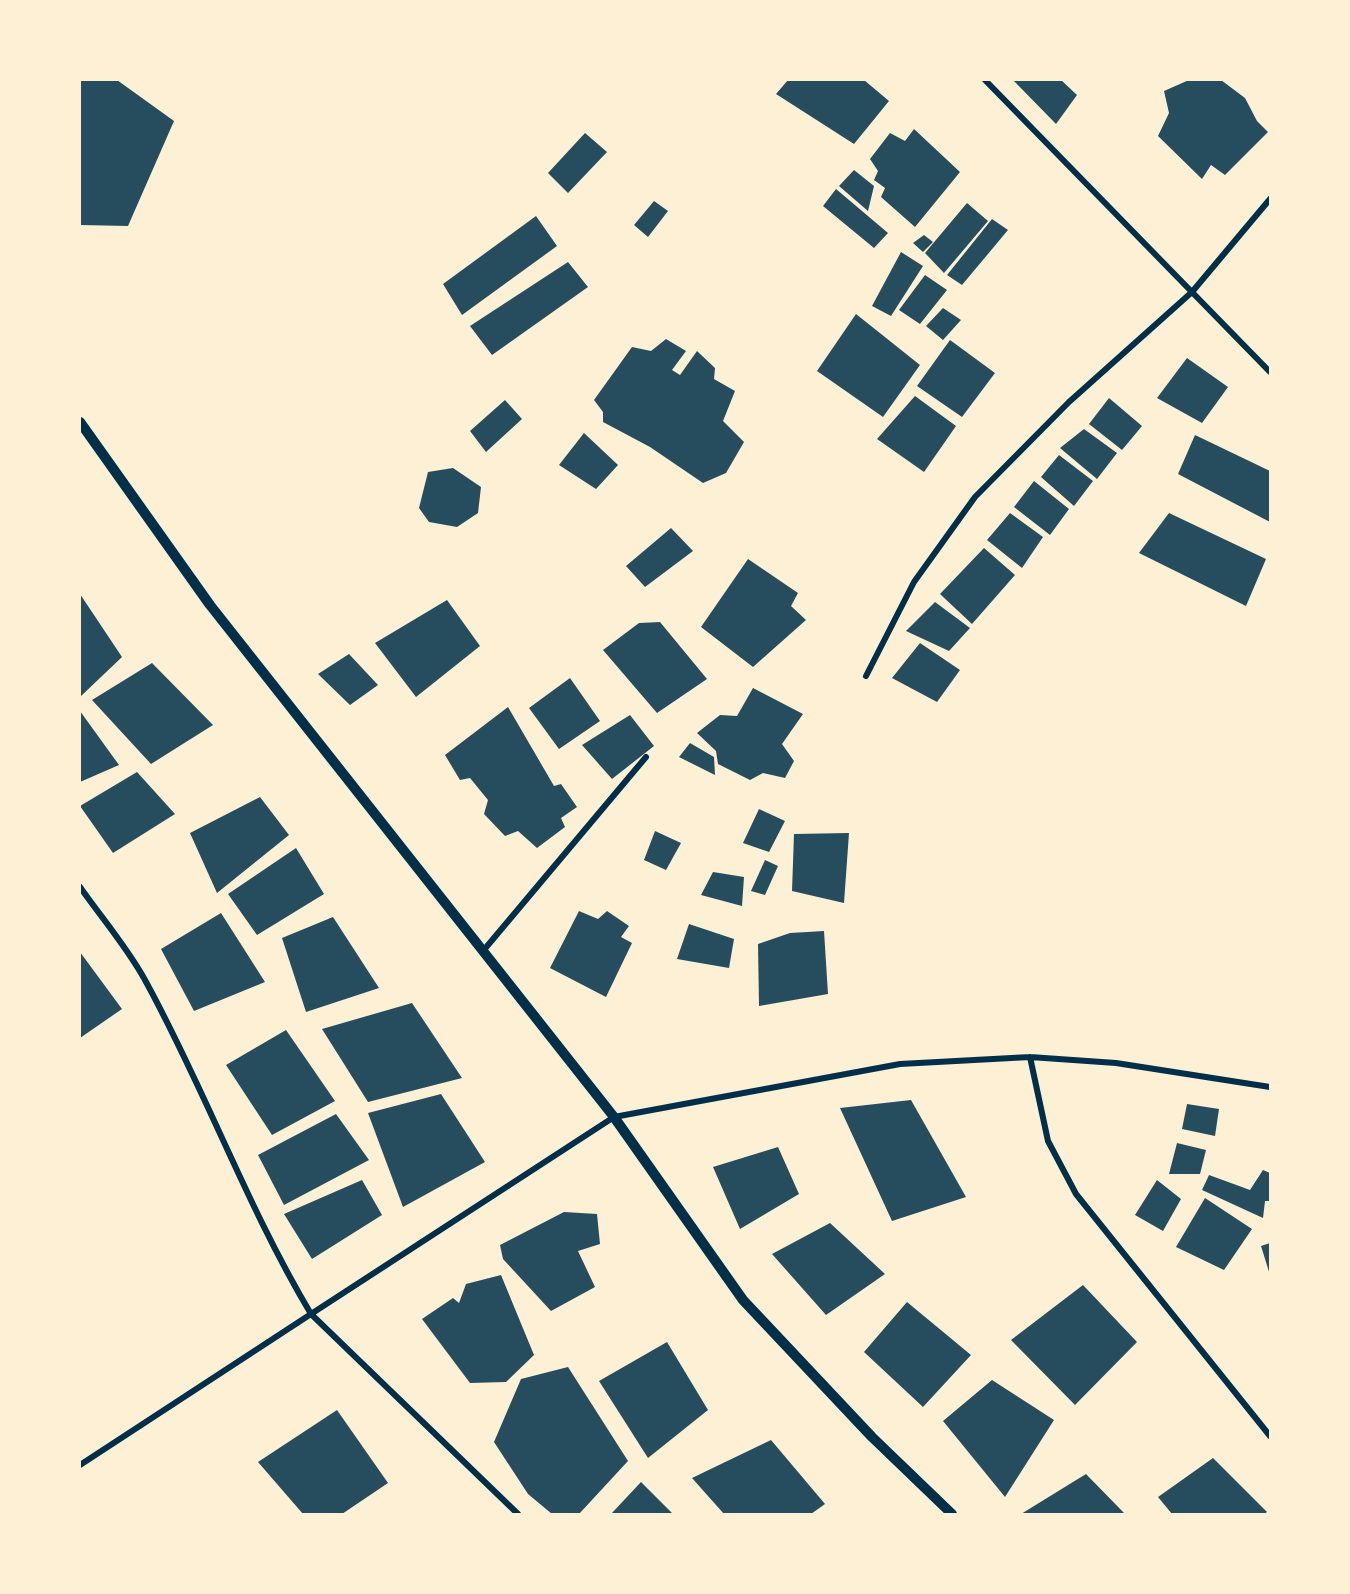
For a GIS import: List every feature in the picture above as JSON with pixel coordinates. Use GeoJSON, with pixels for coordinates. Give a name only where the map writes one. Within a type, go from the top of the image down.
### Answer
{"type":"FeatureCollection","features":[{"type":"Feature","properties":{"kind":"street"},"geometry":{"type":"LineString","coordinates":[[985,80],[1270,372]]}},
{"type":"Feature","properties":{"kind":"street"},"geometry":{"type":"LineString","coordinates":[[866,676],[914,582],[975,497],[1069,402],[1192,292],[1270,199]]}},
{"type":"Feature","properties":{"kind":"street"},"geometry":{"type":"LineString","coordinates":[[80,422],[210,605],[615,1117],[743,1300],[872,1437],[952,1515]]}},
{"type":"Feature","properties":{"kind":"street"},"geometry":{"type":"LineString","coordinates":[[483,951],[646,757]]}},
{"type":"Feature","properties":{"kind":"street"},"geometry":{"type":"LineString","coordinates":[[80,887],[144,978],[195,1080],[277,1257],[310,1314],[518,1515]]}},
{"type":"Feature","properties":{"kind":"street"},"geometry":{"type":"LineString","coordinates":[[80,1465],[615,1117],[900,1064],[1030,1057],[1116,1063],[1270,1087]]}},
{"type":"Feature","properties":{"kind":"street"},"geometry":{"type":"LineString","coordinates":[[1030,1057],[1048,1141],[1076,1194],[1270,1436]]}},
{"type":"Feature","properties":{"kind":"building"},"geometry":{"type":"Polygon","coordinates":[[[80,80],[117,80],[174,121],[128,226],[80,225],[80,80]]]}},
{"type":"Feature","properties":{"kind":"building"},"geometry":{"type":"Polygon","coordinates":[[[788,80],[864,80],[889,101],[854,144],[776,94],[788,80]]]}},
{"type":"Feature","properties":{"kind":"building"},"geometry":{"type":"Polygon","coordinates":[[[1013,80],[1061,80],[1077,95],[1056,124],[1013,80]]]}},
{"type":"Feature","properties":{"kind":"building"},"geometry":{"type":"Polygon","coordinates":[[[1189,80],[1221,80],[1245,98],[1257,121],[1268,132],[1225,175],[1211,165],[1202,179],[1158,136],[1169,113],[1164,91],[1189,80]]]}},
{"type":"Feature","properties":{"kind":"building"},"geometry":{"type":"Polygon","coordinates":[[[914,129],[960,172],[915,227],[881,197],[885,188],[874,180],[878,171],[870,159],[890,133],[905,141],[914,129]]]}},
{"type":"Feature","properties":{"kind":"building"},"geometry":{"type":"Polygon","coordinates":[[[585,133],[607,152],[568,193],[548,173],[585,133]]]}},
{"type":"Feature","properties":{"kind":"building"},"geometry":{"type":"Polygon","coordinates":[[[854,170],[874,186],[868,211],[839,186],[854,170]]]}},
{"type":"Feature","properties":{"kind":"building"},"geometry":{"type":"Polygon","coordinates":[[[836,189],[888,233],[874,248],[823,206],[836,189]]]}},
{"type":"Feature","properties":{"kind":"building"},"geometry":{"type":"Polygon","coordinates":[[[654,201],[668,211],[648,237],[634,225],[654,201]]]}},
{"type":"Feature","properties":{"kind":"building"},"geometry":{"type":"Polygon","coordinates":[[[967,203],[988,221],[944,273],[925,253],[967,203]]]}},
{"type":"Feature","properties":{"kind":"building"},"geometry":{"type":"Polygon","coordinates":[[[536,216],[557,246],[462,315],[443,284],[536,216]]]}},
{"type":"Feature","properties":{"kind":"building"},"geometry":{"type":"Polygon","coordinates":[[[992,219],[1008,230],[962,285],[947,275],[992,219]]]}},
{"type":"Feature","properties":{"kind":"building"},"geometry":{"type":"Polygon","coordinates":[[[924,235],[933,242],[923,252],[913,243],[924,235]]]}},
{"type":"Feature","properties":{"kind":"building"},"geometry":{"type":"Polygon","coordinates":[[[901,252],[923,266],[891,316],[872,306],[901,252]]]}},
{"type":"Feature","properties":{"kind":"building"},"geometry":{"type":"Polygon","coordinates":[[[568,262],[588,287],[492,355],[470,326],[568,262]]]}},
{"type":"Feature","properties":{"kind":"building"},"geometry":{"type":"Polygon","coordinates":[[[925,275],[947,290],[920,324],[899,310],[925,275]]]}},
{"type":"Feature","properties":{"kind":"building"},"geometry":{"type":"Polygon","coordinates":[[[943,308],[961,320],[943,340],[926,326],[943,308]]]}},
{"type":"Feature","properties":{"kind":"building"},"geometry":{"type":"Polygon","coordinates":[[[856,314],[920,365],[883,417],[817,371],[856,314]]]}},
{"type":"Feature","properties":{"kind":"building"},"geometry":{"type":"Polygon","coordinates":[[[666,339],[686,351],[672,370],[680,375],[697,351],[715,368],[714,379],[735,391],[723,421],[744,442],[726,473],[703,483],[650,447],[603,422],[603,412],[594,400],[632,347],[651,351],[666,339]]]}},
{"type":"Feature","properties":{"kind":"building"},"geometry":{"type":"Polygon","coordinates":[[[950,340],[995,373],[962,417],[917,386],[950,340]]]}},
{"type":"Feature","properties":{"kind":"building"},"geometry":{"type":"Polygon","coordinates":[[[1187,358],[1228,387],[1202,423],[1157,398],[1187,358]]]}},
{"type":"Feature","properties":{"kind":"building"},"geometry":{"type":"Polygon","coordinates":[[[915,396],[956,426],[924,472],[877,439],[915,396]]]}},
{"type":"Feature","properties":{"kind":"building"},"geometry":{"type":"Polygon","coordinates":[[[1109,398],[1142,426],[1122,450],[1089,424],[1109,398]]]}},
{"type":"Feature","properties":{"kind":"building"},"geometry":{"type":"Polygon","coordinates":[[[505,400],[522,419],[486,452],[470,431],[505,400]]]}},
{"type":"Feature","properties":{"kind":"building"},"geometry":{"type":"Polygon","coordinates":[[[1084,429],[1117,453],[1097,479],[1060,448],[1084,429]]]}},
{"type":"Feature","properties":{"kind":"building"},"geometry":{"type":"Polygon","coordinates":[[[584,433],[618,465],[596,489],[559,465],[584,433]]]}},
{"type":"Feature","properties":{"kind":"building"},"geometry":{"type":"Polygon","coordinates":[[[1195,435],[1270,471],[1270,522],[1178,474],[1195,435]]]}},
{"type":"Feature","properties":{"kind":"building"},"geometry":{"type":"Polygon","coordinates":[[[1059,455],[1093,481],[1074,506],[1041,477],[1059,455]]]}},
{"type":"Feature","properties":{"kind":"building"},"geometry":{"type":"Polygon","coordinates":[[[453,468],[481,487],[478,513],[457,527],[429,522],[419,508],[428,472],[453,468]]]}},
{"type":"Feature","properties":{"kind":"building"},"geometry":{"type":"Polygon","coordinates":[[[1034,481],[1069,509],[1050,535],[1014,507],[1034,481]]]}},
{"type":"Feature","properties":{"kind":"building"},"geometry":{"type":"Polygon","coordinates":[[[1010,513],[1043,537],[1022,568],[987,540],[1010,513]]]}},
{"type":"Feature","properties":{"kind":"building"},"geometry":{"type":"Polygon","coordinates":[[[1169,513],[1266,559],[1246,606],[1139,553],[1169,513]]]}},
{"type":"Feature","properties":{"kind":"building"},"geometry":{"type":"Polygon","coordinates":[[[671,528],[693,551],[645,587],[626,566],[671,528]]]}},
{"type":"Feature","properties":{"kind":"building"},"geometry":{"type":"Polygon","coordinates":[[[984,548],[1015,575],[972,624],[940,594],[984,548]]]}},
{"type":"Feature","properties":{"kind":"building"},"geometry":{"type":"Polygon","coordinates":[[[748,559],[798,593],[791,606],[806,620],[753,667],[701,627],[748,559]]]}},
{"type":"Feature","properties":{"kind":"building"},"geometry":{"type":"Polygon","coordinates":[[[80,594],[122,657],[80,697],[80,594]]]}},
{"type":"Feature","properties":{"kind":"building"},"geometry":{"type":"Polygon","coordinates":[[[447,600],[480,646],[416,697],[375,643],[447,600]]]}},
{"type":"Feature","properties":{"kind":"building"},"geometry":{"type":"Polygon","coordinates":[[[935,602],[970,628],[949,651],[906,631],[935,602]]]}},
{"type":"Feature","properties":{"kind":"building"},"geometry":{"type":"Polygon","coordinates":[[[660,622],[707,679],[657,713],[603,650],[639,623],[660,622]]]}},
{"type":"Feature","properties":{"kind":"building"},"geometry":{"type":"Polygon","coordinates":[[[920,643],[960,670],[937,702],[892,678],[920,643]]]}},
{"type":"Feature","properties":{"kind":"building"},"geometry":{"type":"Polygon","coordinates":[[[349,654],[378,685],[350,705],[318,674],[349,654]]]}},
{"type":"Feature","properties":{"kind":"building"},"geometry":{"type":"Polygon","coordinates":[[[152,663],[213,725],[151,764],[92,700],[152,663]]]}},
{"type":"Feature","properties":{"kind":"building"},"geometry":{"type":"Polygon","coordinates":[[[570,678],[600,721],[559,749],[529,708],[570,678]]]}},
{"type":"Feature","properties":{"kind":"building"},"geometry":{"type":"Polygon","coordinates":[[[753,688],[803,714],[782,744],[794,761],[785,778],[763,773],[750,780],[718,764],[716,751],[697,733],[720,715],[737,716],[753,688]]]}},
{"type":"Feature","properties":{"kind":"building"},"geometry":{"type":"Polygon","coordinates":[[[508,707],[554,786],[561,784],[577,807],[561,818],[565,827],[537,848],[518,831],[505,836],[484,814],[488,800],[470,778],[460,780],[445,755],[508,707]]]}},
{"type":"Feature","properties":{"kind":"building"},"geometry":{"type":"Polygon","coordinates":[[[80,711],[119,765],[80,782],[80,711]]]}},
{"type":"Feature","properties":{"kind":"building"},"geometry":{"type":"Polygon","coordinates":[[[630,715],[654,746],[612,779],[582,745],[630,715]]]}},
{"type":"Feature","properties":{"kind":"building"},"geometry":{"type":"Polygon","coordinates":[[[690,743],[714,757],[715,775],[679,757],[690,743]]]}},
{"type":"Feature","properties":{"kind":"building"},"geometry":{"type":"Polygon","coordinates":[[[137,772],[175,814],[113,853],[80,806],[137,772]]]}},
{"type":"Feature","properties":{"kind":"building"},"geometry":{"type":"Polygon","coordinates":[[[260,797],[289,835],[217,893],[190,833],[260,797]]]}},
{"type":"Feature","properties":{"kind":"building"},"geometry":{"type":"Polygon","coordinates":[[[759,809],[785,821],[769,852],[743,843],[759,809]]]}},
{"type":"Feature","properties":{"kind":"building"},"geometry":{"type":"Polygon","coordinates":[[[655,831],[681,843],[666,870],[644,860],[655,831]]]}},
{"type":"Feature","properties":{"kind":"building"},"geometry":{"type":"Polygon","coordinates":[[[849,833],[844,903],[792,891],[794,834],[849,833]]]}},
{"type":"Feature","properties":{"kind":"building"},"geometry":{"type":"Polygon","coordinates":[[[296,848],[324,894],[257,935],[228,894],[296,848]]]}},
{"type":"Feature","properties":{"kind":"building"},"geometry":{"type":"Polygon","coordinates":[[[765,860],[778,866],[765,895],[751,891],[765,860]]]}},
{"type":"Feature","properties":{"kind":"building"},"geometry":{"type":"Polygon","coordinates":[[[713,872],[744,877],[742,906],[701,895],[713,872]]]}},
{"type":"Feature","properties":{"kind":"building"},"geometry":{"type":"Polygon","coordinates":[[[579,911],[598,919],[607,911],[629,926],[621,937],[632,943],[606,997],[550,968],[579,911]]]}},
{"type":"Feature","properties":{"kind":"building"},"geometry":{"type":"Polygon","coordinates":[[[221,913],[265,982],[194,1011],[161,949],[221,913]]]}},
{"type":"Feature","properties":{"kind":"building"},"geometry":{"type":"Polygon","coordinates":[[[333,917],[379,988],[306,1012],[282,938],[333,917]]]}},
{"type":"Feature","properties":{"kind":"building"},"geometry":{"type":"Polygon","coordinates":[[[689,924],[734,939],[729,968],[677,959],[689,924]]]}},
{"type":"Feature","properties":{"kind":"building"},"geometry":{"type":"Polygon","coordinates":[[[824,931],[828,994],[759,1006],[758,944],[790,933],[824,931]]]}},
{"type":"Feature","properties":{"kind":"building"},"geometry":{"type":"Polygon","coordinates":[[[80,952],[122,1009],[80,1038],[80,952]]]}},
{"type":"Feature","properties":{"kind":"building"},"geometry":{"type":"Polygon","coordinates":[[[412,1003],[462,1078],[368,1102],[322,1029],[412,1003]]]}},
{"type":"Feature","properties":{"kind":"building"},"geometry":{"type":"Polygon","coordinates":[[[286,1030],[335,1101],[272,1135],[226,1065],[286,1030]]]}},
{"type":"Feature","properties":{"kind":"building"},"geometry":{"type":"Polygon","coordinates":[[[441,1094],[485,1162],[403,1207],[368,1113],[441,1094]]]}},
{"type":"Feature","properties":{"kind":"building"},"geometry":{"type":"Polygon","coordinates":[[[911,1100],[966,1197],[892,1221],[840,1108],[911,1100]]]}},
{"type":"Feature","properties":{"kind":"building"},"geometry":{"type":"Polygon","coordinates":[[[1187,1104],[1219,1109],[1215,1136],[1182,1129],[1187,1104]]]}},
{"type":"Feature","properties":{"kind":"building"},"geometry":{"type":"Polygon","coordinates":[[[336,1114],[369,1160],[284,1205],[258,1155],[336,1114]]]}},
{"type":"Feature","properties":{"kind":"building"},"geometry":{"type":"Polygon","coordinates":[[[1177,1143],[1206,1150],[1200,1174],[1169,1174],[1177,1143]]]}},
{"type":"Feature","properties":{"kind":"building"},"geometry":{"type":"Polygon","coordinates":[[[778,1147],[799,1194],[740,1229],[713,1167],[778,1147]]]}},
{"type":"Feature","properties":{"kind":"building"},"geometry":{"type":"Polygon","coordinates":[[[1263,1170],[1270,1173],[1270,1201],[1265,1201],[1263,1218],[1202,1190],[1209,1175],[1250,1190],[1263,1170]]]}},
{"type":"Feature","properties":{"kind":"building"},"geometry":{"type":"Polygon","coordinates":[[[362,1180],[382,1215],[312,1259],[284,1214],[362,1180]]]}},
{"type":"Feature","properties":{"kind":"building"},"geometry":{"type":"Polygon","coordinates":[[[1157,1180],[1181,1199],[1163,1231],[1135,1215],[1157,1180]]]}},
{"type":"Feature","properties":{"kind":"building"},"geometry":{"type":"Polygon","coordinates":[[[1205,1198],[1252,1229],[1224,1270],[1176,1247],[1205,1198]]]}},
{"type":"Feature","properties":{"kind":"building"},"geometry":{"type":"Polygon","coordinates":[[[564,1212],[597,1214],[600,1244],[578,1251],[595,1287],[551,1311],[503,1259],[500,1245],[564,1212]]]}},
{"type":"Feature","properties":{"kind":"building"},"geometry":{"type":"Polygon","coordinates":[[[830,1223],[885,1274],[826,1315],[772,1254],[830,1223]]]}},
{"type":"Feature","properties":{"kind":"building"},"geometry":{"type":"Polygon","coordinates":[[[1270,1243],[1270,1275],[1261,1246],[1270,1243]]]}},
{"type":"Feature","properties":{"kind":"building"},"geometry":{"type":"Polygon","coordinates":[[[501,1275],[534,1355],[506,1382],[470,1383],[422,1319],[453,1298],[459,1303],[466,1284],[501,1275]]]}},
{"type":"Feature","properties":{"kind":"building"},"geometry":{"type":"Polygon","coordinates":[[[1083,1285],[1137,1342],[1075,1405],[1011,1340],[1083,1285]]]}},
{"type":"Feature","properties":{"kind":"building"},"geometry":{"type":"Polygon","coordinates":[[[907,1302],[971,1355],[923,1407],[864,1352],[907,1302]]]}},
{"type":"Feature","properties":{"kind":"building"},"geometry":{"type":"Polygon","coordinates":[[[667,1342],[708,1410],[648,1458],[599,1381],[667,1342]]]}},
{"type":"Feature","properties":{"kind":"building"},"geometry":{"type":"Polygon","coordinates":[[[568,1367],[628,1461],[579,1514],[552,1514],[528,1494],[494,1442],[521,1379],[568,1367]]]}},
{"type":"Feature","properties":{"kind":"building"},"geometry":{"type":"Polygon","coordinates":[[[992,1380],[1054,1420],[1005,1497],[943,1421],[992,1380]]]}},
{"type":"Feature","properties":{"kind":"building"},"geometry":{"type":"Polygon","coordinates":[[[337,1410],[388,1483],[342,1514],[303,1514],[258,1462],[337,1410]]]}},
{"type":"Feature","properties":{"kind":"building"},"geometry":{"type":"Polygon","coordinates":[[[771,1440],[825,1504],[811,1514],[724,1514],[692,1478],[771,1440]]]}},
{"type":"Feature","properties":{"kind":"building"},"geometry":{"type":"Polygon","coordinates":[[[1213,1458],[1267,1512],[1264,1514],[1172,1514],[1158,1497],[1213,1458]]]}},
{"type":"Feature","properties":{"kind":"building"},"geometry":{"type":"Polygon","coordinates":[[[1086,1474],[1125,1514],[1021,1514],[1086,1474]]]}},
{"type":"Feature","properties":{"kind":"building"},"geometry":{"type":"Polygon","coordinates":[[[641,1482],[673,1514],[611,1514],[641,1482]]]}}]}
